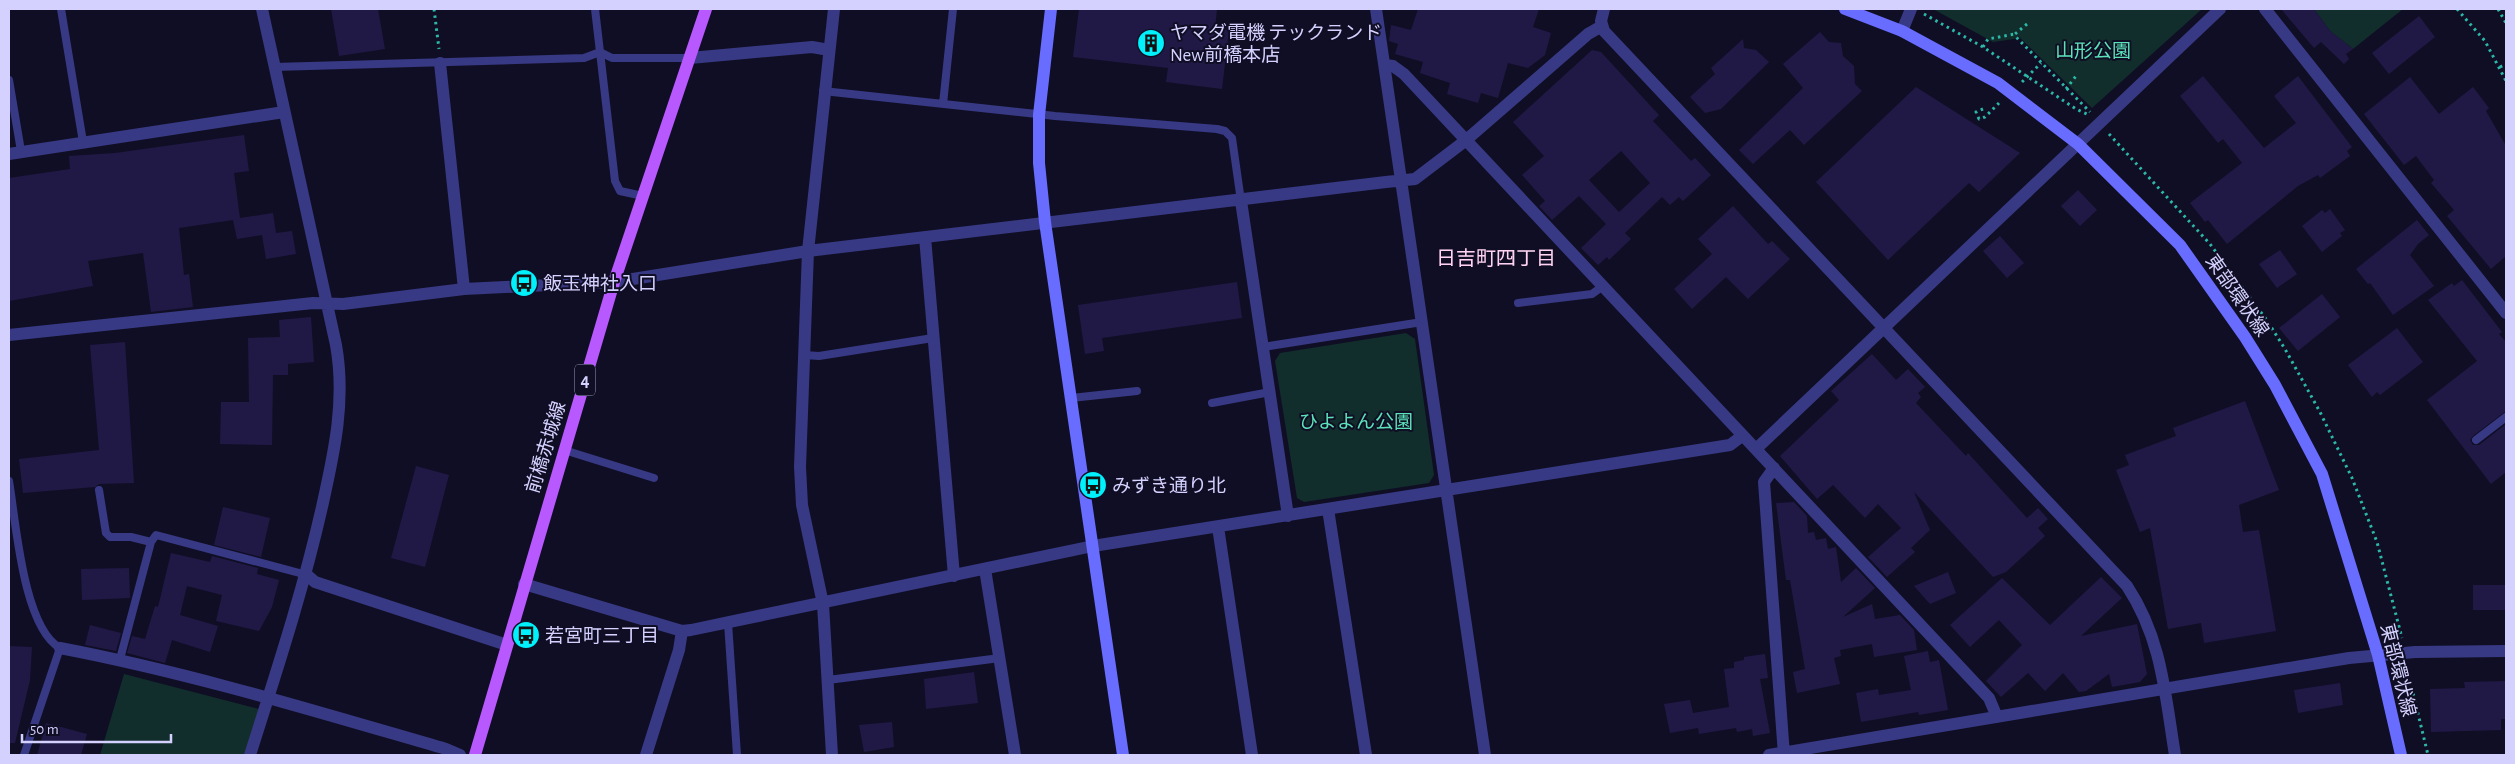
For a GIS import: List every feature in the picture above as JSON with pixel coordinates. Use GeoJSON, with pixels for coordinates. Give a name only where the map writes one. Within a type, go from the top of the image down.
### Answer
{"type":"FeatureCollection","features":[{"type":"Feature","properties":{"kind":"main road","name":"前橋赤城線"},"geometry":{"type":"LineString","coordinates":[[475,755],[614,282],[706,9]]}},
{"type":"Feature","properties":{"kind":"street"},"geometry":{"type":"LineString","coordinates":[[250,755],[307,575],[334,454],[341,398],[339,364],[327,304],[262,9]]}},
{"type":"Feature","properties":{"kind":"street"},"geometry":{"type":"LineString","coordinates":[[832,755],[824,604],[802,505],[800,467],[808,251],[834,9]]}},
{"type":"Feature","properties":{"kind":"street"},"geometry":{"type":"LineString","coordinates":[[1051,9],[1039,115],[1039,163],[1045,222],[1123,755]]}},
{"type":"Feature","properties":{"kind":"street"},"geometry":{"type":"LineString","coordinates":[[1376,9],[1485,755]]}},
{"type":"Feature","properties":{"kind":"street"},"geometry":{"type":"LineString","coordinates":[[1604,9],[1602,26],[1884,329],[2127,586],[2150,624],[2164,689],[2175,755]]}},
{"type":"Feature","properties":{"kind":"street","name":"東部環状線"},"geometry":{"type":"LineString","coordinates":[[1845,9],[1902,31],[1998,83],[2078,144],[2180,245],[2245,336],[2275,385],[2322,474],[2378,655],[2401,755]]}},
{"type":"Feature","properties":{"kind":"street"},"geometry":{"type":"LineString","coordinates":[[1756,449],[2220,9]]}},
{"type":"Feature","properties":{"kind":"street"},"geometry":{"type":"LineString","coordinates":[[2265,9],[2506,313]]}},
{"type":"Feature","properties":{"kind":"street"},"geometry":{"type":"LineString","coordinates":[[1902,31],[1916,11]]}},
{"type":"Feature","properties":{"kind":"street"},"geometry":{"type":"LineString","coordinates":[[9,335],[313,303],[344,304],[464,289],[614,282],[808,251],[1386,182],[1401,182],[1415,179],[1465,141],[1588,34],[1602,26]]}},
{"type":"Feature","properties":{"kind":"street"},"geometry":{"type":"LineString","coordinates":[[690,58],[812,47],[829,50]]}},
{"type":"Feature","properties":{"kind":"street"},"geometry":{"type":"LineString","coordinates":[[440,62],[464,289]]}},
{"type":"Feature","properties":{"kind":"street"},"geometry":{"type":"LineString","coordinates":[[1385,66],[1398,68],[1774,468],[1913,619],[1990,698],[1998,717]]}},
{"type":"Feature","properties":{"kind":"street"},"geometry":{"type":"LineString","coordinates":[[15,153],[284,112]]}},
{"type":"Feature","properties":{"kind":"street"},"geometry":{"type":"LineString","coordinates":[[1241,200],[1288,516]]}},
{"type":"Feature","properties":{"kind":"street"},"geometry":{"type":"LineString","coordinates":[[925,237],[954,576]]}},
{"type":"Feature","properties":{"kind":"street"},"geometry":{"type":"LineString","coordinates":[[524,584],[682,631],[824,604],[1093,546],[1730,445],[1742,436]]}},
{"type":"Feature","properties":{"kind":"street"},"geometry":{"type":"LineString","coordinates":[[1774,468],[1764,482],[1784,754]]}},
{"type":"Feature","properties":{"kind":"street"},"geometry":{"type":"LineString","coordinates":[[1328,509],[1366,755]]}},
{"type":"Feature","properties":{"kind":"street"},"geometry":{"type":"LineString","coordinates":[[1218,527],[1252,755]]}},
{"type":"Feature","properties":{"kind":"street"},"geometry":{"type":"LineString","coordinates":[[984,569],[1015,755]]}},
{"type":"Feature","properties":{"kind":"street"},"geometry":{"type":"LineString","coordinates":[[307,575],[315,582],[507,645]]}},
{"type":"Feature","properties":{"kind":"street"},"geometry":{"type":"LineString","coordinates":[[646,755],[679,650],[682,631]]}},
{"type":"Feature","properties":{"kind":"street"},"geometry":{"type":"LineString","coordinates":[[60,648],[120,659],[268,698],[446,749],[460,755]]}},
{"type":"Feature","properties":{"kind":"street"},"geometry":{"type":"LineString","coordinates":[[1769,755],[2378,655],[2506,651]]}},
{"type":"Feature","properties":{"kind":"lane"},"geometry":{"type":"LineString","coordinates":[[61,9],[83,142]]}},
{"type":"Feature","properties":{"kind":"lane"},"geometry":{"type":"LineString","coordinates":[[595,9],[615,181],[620,191],[643,196]]}},
{"type":"Feature","properties":{"kind":"lane"},"geometry":{"type":"LineString","coordinates":[[943,104],[953,9]]}},
{"type":"Feature","properties":{"kind":"lane"},"geometry":{"type":"LineString","coordinates":[[274,68],[584,58],[600,52],[612,58],[690,58]]}},
{"type":"Feature","properties":{"kind":"lane"},"geometry":{"type":"LineString","coordinates":[[9,80],[15,153]]}},
{"type":"Feature","properties":{"kind":"lane"},"geometry":{"type":"LineString","coordinates":[[824,91],[1039,115],[1225,131],[1232,138],[1234,145],[1241,200]]}},
{"type":"Feature","properties":{"kind":"lane"},"geometry":{"type":"LineString","coordinates":[[1518,303],[1592,294],[1603,286]]}},
{"type":"Feature","properties":{"kind":"lane"},"geometry":{"type":"LineString","coordinates":[[1263,347],[1422,322]]}},
{"type":"Feature","properties":{"kind":"lane"},"geometry":{"type":"LineString","coordinates":[[804,355],[819,356],[933,338]]}},
{"type":"Feature","properties":{"kind":"lane"},"geometry":{"type":"LineString","coordinates":[[1071,398],[1137,390]]}},
{"type":"Feature","properties":{"kind":"lane"},"geometry":{"type":"LineString","coordinates":[[1212,403],[1270,392]]}},
{"type":"Feature","properties":{"kind":"lane"},"geometry":{"type":"LineString","coordinates":[[2476,440],[2506,417]]}},
{"type":"Feature","properties":{"kind":"lane"},"geometry":{"type":"LineString","coordinates":[[564,450],[654,478]]}},
{"type":"Feature","properties":{"kind":"lane"},"geometry":{"type":"LineString","coordinates":[[9,482],[29,602],[51,641],[60,648],[24,755]]}},
{"type":"Feature","properties":{"kind":"lane"},"geometry":{"type":"LineString","coordinates":[[99,490],[106,534],[110,538],[131,537],[151,542]]}},
{"type":"Feature","properties":{"kind":"lane"},"geometry":{"type":"LineString","coordinates":[[120,659],[151,542],[153,538],[159,535],[307,575]]}},
{"type":"Feature","properties":{"kind":"lane"},"geometry":{"type":"LineString","coordinates":[[728,623],[737,755]]}},
{"type":"Feature","properties":{"kind":"lane"},"geometry":{"type":"LineString","coordinates":[[828,680],[1000,658]]}},
{"type":"Feature","properties":{"kind":"path"},"geometry":{"type":"LineString","coordinates":[[434,9],[440,62]]}},
{"type":"Feature","properties":{"kind":"path"},"geometry":{"type":"LineString","coordinates":[[2457,9],[2485,41],[2506,81]]}},
{"type":"Feature","properties":{"kind":"path"},"geometry":{"type":"LineString","coordinates":[[2498,9],[2506,23]]}},
{"type":"Feature","properties":{"kind":"path"},"geometry":{"type":"LineString","coordinates":[[1916,11],[1983,47],[2076,109],[2092,114],[2015,34]]}},
{"type":"Feature","properties":{"kind":"path"},"geometry":{"type":"LineString","coordinates":[[1983,47],[1988,39],[2015,34],[2027,24]]}},
{"type":"Feature","properties":{"kind":"path"},"geometry":{"type":"LineString","coordinates":[[2500,68],[2506,64]]}},
{"type":"Feature","properties":{"kind":"path"},"geometry":{"type":"LineString","coordinates":[[2066,89],[2076,76]]}},
{"type":"Feature","properties":{"kind":"path"},"geometry":{"type":"LineString","coordinates":[[1983,109],[1976,112],[1979,119],[1985,118],[1990,112]]}},
{"type":"Feature","properties":{"kind":"green space","name":"山形公園"},"geometry":{"type":"Polygon","coordinates":[[[1933,9],[2202,9],[2092,108],[2018,36],[2014,39],[1993,42],[1933,9]]]}},
{"type":"Feature","properties":{"kind":"green space"},"geometry":{"type":"Polygon","coordinates":[[[2314,9],[2403,9],[2353,49],[2330,31],[2314,9]]]}},
{"type":"Feature","properties":{"kind":"green space","name":"ひよよん公園"},"geometry":{"type":"Polygon","coordinates":[[[1406,333],[1415,339],[1434,475],[1429,483],[1304,502],[1297,498],[1275,361],[1280,353],[1406,333]]]}},
{"type":"Feature","properties":{"kind":"green space"},"geometry":{"type":"Polygon","coordinates":[[[124,674],[259,709],[244,755],[100,755],[124,674]]]}},
{"type":"Feature","properties":{"kind":"building"},"geometry":{"type":"Polygon","coordinates":[[[331,9],[378,9],[385,49],[339,56],[331,9]]]}},
{"type":"Feature","properties":{"kind":"building","name":"ヤマダ電機 テックランド New前橋本店"},"geometry":{"type":"Polygon","coordinates":[[[1079,9],[1217,9],[1215,29],[1229,30],[1222,89],[1166,82],[1168,68],[1073,57],[1079,9]]]}},
{"type":"Feature","properties":{"kind":"building"},"geometry":{"type":"Polygon","coordinates":[[[1418,9],[1539,9],[1533,27],[1551,33],[1545,55],[1528,68],[1508,63],[1498,98],[1481,93],[1478,103],[1447,94],[1450,83],[1420,73],[1423,62],[1395,54],[1398,44],[1389,41],[1391,25],[1411,30],[1418,9]]]}},
{"type":"Feature","properties":{"kind":"building"},"geometry":{"type":"Polygon","coordinates":[[[2281,9],[2314,9],[2330,31],[2353,49],[2346,54],[2349,59],[2344,64],[2321,42],[2314,48],[2281,9]]]}},
{"type":"Feature","properties":{"kind":"building"},"geometry":{"type":"Polygon","coordinates":[[[2419,16],[2435,37],[2389,74],[2372,53],[2419,16]]]}},
{"type":"Feature","properties":{"kind":"building"},"geometry":{"type":"Polygon","coordinates":[[[1820,32],[1829,42],[1841,43],[1843,56],[1854,66],[1855,84],[1862,91],[1804,145],[1790,130],[1753,164],[1739,150],[1803,88],[1783,64],[1820,32]]]}},
{"type":"Feature","properties":{"kind":"building"},"geometry":{"type":"Polygon","coordinates":[[[1743,39],[1744,48],[1756,50],[1769,62],[1721,109],[1705,113],[1690,97],[1715,74],[1711,68],[1743,39]]]}},
{"type":"Feature","properties":{"kind":"building"},"geometry":{"type":"Polygon","coordinates":[[[1592,50],[1601,52],[1659,115],[1653,121],[1691,161],[1695,158],[1711,175],[1683,201],[1679,197],[1670,205],[1662,197],[1625,233],[1631,239],[1609,260],[1607,257],[1598,265],[1581,248],[1606,224],[1579,196],[1552,220],[1539,206],[1545,201],[1522,175],[1544,156],[1513,122],[1592,50]],[[1621,151],[1589,180],[1619,212],[1650,183],[1621,151]]]}},
{"type":"Feature","properties":{"kind":"building"},"geometry":{"type":"Polygon","coordinates":[[[2203,76],[2264,148],[2296,123],[2274,96],[2298,76],[2352,147],[2347,151],[2350,156],[2320,178],[2318,175],[2298,186],[2227,244],[2208,220],[2205,222],[2190,203],[2242,163],[2223,139],[2218,143],[2180,96],[2203,76]]]}},
{"type":"Feature","properties":{"kind":"building"},"geometry":{"type":"Polygon","coordinates":[[[2410,77],[2439,114],[2473,87],[2489,108],[2486,111],[2506,146],[2506,256],[2491,269],[2447,216],[2454,210],[2431,183],[2434,180],[2416,156],[2404,165],[2364,114],[2410,77]]]}},
{"type":"Feature","properties":{"kind":"building"},"geometry":{"type":"Polygon","coordinates":[[[1916,87],[2020,153],[1979,192],[1969,183],[1888,260],[1816,182],[1916,87]]]}},
{"type":"Feature","properties":{"kind":"building"},"geometry":{"type":"Polygon","coordinates":[[[244,135],[249,171],[234,173],[240,218],[273,213],[276,233],[292,231],[296,254],[266,259],[262,235],[237,239],[233,220],[179,228],[184,275],[189,274],[193,307],[151,312],[143,253],[88,261],[93,286],[9,301],[9,178],[70,169],[69,156],[115,153],[244,135]]]}},
{"type":"Feature","properties":{"kind":"building"},"geometry":{"type":"Polygon","coordinates":[[[2078,190],[2097,210],[2080,226],[2061,206],[2078,190]]]}},
{"type":"Feature","properties":{"kind":"building"},"geometry":{"type":"Polygon","coordinates":[[[1733,206],[1768,244],[1772,241],[1790,259],[1748,299],[1726,277],[1692,309],[1674,289],[1712,254],[1698,239],[1733,206]]]}},
{"type":"Feature","properties":{"kind":"building"},"geometry":{"type":"Polygon","coordinates":[[[2330,209],[2345,230],[2340,233],[2342,236],[2322,252],[2302,226],[2322,210],[2325,213],[2330,209]]]}},
{"type":"Feature","properties":{"kind":"building"},"geometry":{"type":"Polygon","coordinates":[[[2417,220],[2429,235],[2418,244],[2410,255],[2434,286],[2393,315],[2370,283],[2368,284],[2356,269],[2417,220]]]}},
{"type":"Feature","properties":{"kind":"building"},"geometry":{"type":"Polygon","coordinates":[[[2000,236],[2024,263],[2007,278],[1983,251],[2000,236]]]}},
{"type":"Feature","properties":{"kind":"building"},"geometry":{"type":"Polygon","coordinates":[[[2280,250],[2297,274],[2277,288],[2259,264],[2280,250]]]}},
{"type":"Feature","properties":{"kind":"building"},"geometry":{"type":"Polygon","coordinates":[[[2462,280],[2502,332],[2499,334],[2506,342],[2506,411],[2470,440],[2473,445],[2479,445],[2506,424],[2506,472],[2491,484],[2427,400],[2477,361],[2428,300],[2452,283],[2454,286],[2462,280]]]}},
{"type":"Feature","properties":{"kind":"building"},"geometry":{"type":"Polygon","coordinates":[[[1237,282],[1242,318],[1102,338],[1104,351],[1085,354],[1078,305],[1237,282]]]}},
{"type":"Feature","properties":{"kind":"building"},"geometry":{"type":"Polygon","coordinates":[[[2322,294],[2340,317],[2298,351],[2279,328],[2322,294]]]}},
{"type":"Feature","properties":{"kind":"building"},"geometry":{"type":"Polygon","coordinates":[[[311,317],[314,362],[288,364],[288,375],[273,375],[272,445],[220,444],[221,402],[249,402],[248,338],[280,337],[279,320],[311,317]]]}},
{"type":"Feature","properties":{"kind":"building"},"geometry":{"type":"Polygon","coordinates":[[[2397,328],[2423,362],[2380,395],[2377,392],[2372,397],[2348,365],[2397,328]]]}},
{"type":"Feature","properties":{"kind":"building"},"geometry":{"type":"Polygon","coordinates":[[[125,342],[134,483],[99,484],[95,487],[23,493],[19,459],[99,450],[90,345],[125,342]]]}},
{"type":"Feature","properties":{"kind":"building"},"geometry":{"type":"Polygon","coordinates":[[[1872,354],[1896,380],[1908,369],[1925,387],[1918,393],[1921,397],[1916,403],[1966,456],[1968,453],[2027,518],[2038,508],[2048,519],[2038,528],[2045,536],[2006,572],[1993,577],[1914,492],[1930,530],[1911,548],[1915,552],[1887,577],[1868,557],[1901,528],[1878,504],[1865,518],[1833,485],[1817,499],[1780,456],[1839,400],[1831,391],[1872,354]]]}},
{"type":"Feature","properties":{"kind":"building"},"geometry":{"type":"Polygon","coordinates":[[[2245,401],[2279,490],[2239,505],[2243,532],[2259,530],[2276,631],[2204,643],[2201,623],[2168,629],[2150,528],[2140,532],[2116,470],[2129,465],[2125,455],[2176,436],[2173,428],[2245,401]]]}},
{"type":"Feature","properties":{"kind":"building"},"geometry":{"type":"Polygon","coordinates":[[[416,466],[449,475],[425,567],[391,558],[416,466]]]}},
{"type":"Feature","properties":{"kind":"building"},"geometry":{"type":"Polygon","coordinates":[[[1794,502],[1807,516],[1808,533],[1814,532],[1816,540],[1826,538],[1828,549],[1836,547],[1841,582],[1856,568],[1875,588],[1843,617],[1872,604],[1875,619],[1900,615],[1914,630],[1917,650],[1874,657],[1872,644],[1840,650],[1841,656],[1834,658],[1840,684],[1797,693],[1793,672],[1805,669],[1790,580],[1786,580],[1776,503],[1794,502]]]}},
{"type":"Feature","properties":{"kind":"building"},"geometry":{"type":"Polygon","coordinates":[[[223,507],[270,518],[261,557],[214,545],[223,507]]]}},
{"type":"Feature","properties":{"kind":"building"},"geometry":{"type":"Polygon","coordinates":[[[171,553],[210,562],[212,556],[258,568],[257,574],[279,580],[272,607],[259,631],[216,621],[222,595],[187,586],[180,615],[218,626],[210,652],[172,640],[165,663],[127,653],[132,636],[145,639],[155,606],[158,607],[171,553]]]}},
{"type":"Feature","properties":{"kind":"building"},"geometry":{"type":"Polygon","coordinates":[[[129,568],[130,598],[82,600],[81,569],[129,568]]]}},
{"type":"Feature","properties":{"kind":"building"},"geometry":{"type":"Polygon","coordinates":[[[1948,572],[1956,593],[1930,604],[1914,586],[1948,572]]]}},
{"type":"Feature","properties":{"kind":"building"},"geometry":{"type":"Polygon","coordinates":[[[2101,577],[2122,598],[2081,636],[2137,624],[2147,674],[2140,682],[2112,687],[2109,674],[2086,691],[2079,692],[2063,673],[2045,691],[2028,673],[2001,697],[1986,681],[2022,645],[1999,620],[1970,647],[1950,625],[2002,578],[2050,625],[2101,577]]]}},
{"type":"Feature","properties":{"kind":"building"},"geometry":{"type":"Polygon","coordinates":[[[2473,585],[2506,585],[2506,610],[2473,610],[2473,585]]]}},
{"type":"Feature","properties":{"kind":"building"},"geometry":{"type":"Polygon","coordinates":[[[90,625],[121,633],[116,651],[85,645],[90,625]]]}},
{"type":"Feature","properties":{"kind":"building"},"geometry":{"type":"Polygon","coordinates":[[[9,646],[32,647],[30,680],[15,743],[9,743],[9,646]]]}},
{"type":"Feature","properties":{"kind":"building"},"geometry":{"type":"Polygon","coordinates":[[[1928,651],[1930,662],[1939,660],[1948,710],[1919,715],[1918,712],[1861,722],[1856,693],[1878,689],[1879,695],[1911,690],[1904,656],[1928,651]]]}},
{"type":"Feature","properties":{"kind":"building"},"geometry":{"type":"Polygon","coordinates":[[[1765,654],[1768,678],[1760,679],[1770,733],[1753,736],[1752,729],[1737,732],[1736,728],[1699,734],[1698,728],[1670,733],[1664,704],[1690,700],[1693,713],[1729,707],[1724,669],[1734,668],[1734,662],[1744,660],[1744,657],[1765,654]]]}},
{"type":"Feature","properties":{"kind":"building"},"geometry":{"type":"Polygon","coordinates":[[[974,672],[978,703],[926,709],[924,679],[974,672]]]}},
{"type":"Feature","properties":{"kind":"building"},"geometry":{"type":"Polygon","coordinates":[[[2505,681],[2506,719],[2501,719],[2501,730],[2431,732],[2430,689],[2465,688],[2464,682],[2505,681]]]}},
{"type":"Feature","properties":{"kind":"building"},"geometry":{"type":"Polygon","coordinates":[[[2340,683],[2343,705],[2298,713],[2294,690],[2340,683]]]}},
{"type":"Feature","properties":{"kind":"building"},"geometry":{"type":"Polygon","coordinates":[[[892,722],[894,747],[864,752],[859,725],[892,722]]]}},
{"type":"Feature","properties":{"kind":"building"},"geometry":{"type":"Polygon","coordinates":[[[46,723],[87,734],[81,755],[37,755],[46,723]]]}},
{"type":"Feature","properties":{"kind":"place","name":"ヤマダ電機 テックランド New前橋本店"},"geometry":{"type":"Point","coordinates":[1151,43]}},
{"type":"Feature","properties":{"kind":"place","name":"飯玉神社入口"},"geometry":{"type":"Point","coordinates":[524,283]}},
{"type":"Feature","properties":{"kind":"place","name":"みずき通り北"},"geometry":{"type":"Point","coordinates":[1093,485]}},
{"type":"Feature","properties":{"kind":"place","name":"若宮町三丁目"},"geometry":{"type":"Point","coordinates":[526,635]}},
{"type":"Feature","properties":{"kind":"district","name":"日吉町四丁目"},"geometry":{"type":"Point","coordinates":[1496,258]}}]}
